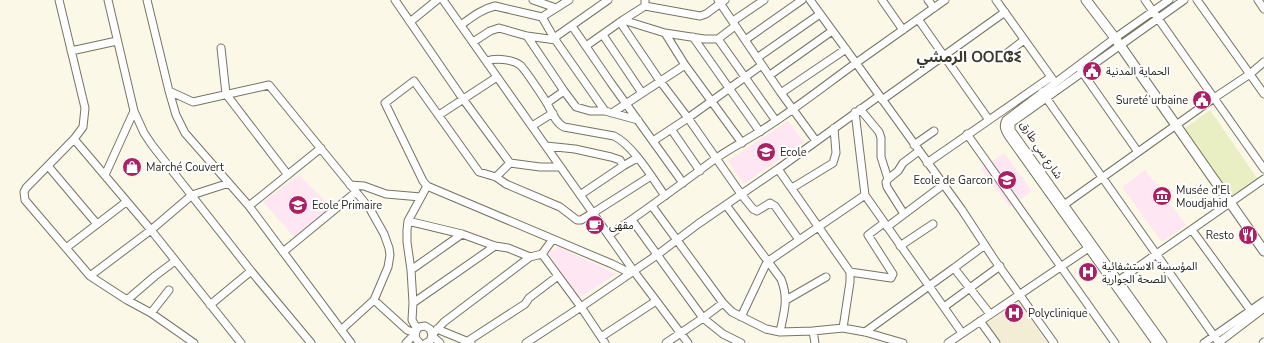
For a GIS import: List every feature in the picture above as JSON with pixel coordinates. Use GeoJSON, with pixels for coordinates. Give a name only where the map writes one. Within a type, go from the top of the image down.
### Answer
{"type":"FeatureCollection","features":[{"type":"Feature","properties":{"kind":"main road"},"geometry":{"type":"LineString","coordinates":[[1086,0],[1118,42],[1264,251]]}},
{"type":"Feature","properties":{"kind":"street"},"geometry":{"type":"LineString","coordinates":[[59,0],[85,108],[83,127],[74,139],[26,188],[24,195],[25,200],[90,276],[127,300],[151,313],[194,343]]}},
{"type":"Feature","properties":{"kind":"street"},"geometry":{"type":"LineString","coordinates":[[108,0],[134,111],[144,133],[251,271],[311,343]]}},
{"type":"Feature","properties":{"kind":"street"},"geometry":{"type":"LineString","coordinates":[[147,0],[169,91],[176,115],[185,133],[249,206],[351,343]]}},
{"type":"Feature","properties":{"kind":"street"},"geometry":{"type":"LineString","coordinates":[[395,0],[463,99],[510,163],[540,167],[560,167]]}},
{"type":"Feature","properties":{"kind":"street"},"geometry":{"type":"LineString","coordinates":[[410,22],[437,0]]}},
{"type":"Feature","properties":{"kind":"street"},"geometry":{"type":"LineString","coordinates":[[535,0],[556,8]]}},
{"type":"Feature","properties":{"kind":"street"},"geometry":{"type":"LineString","coordinates":[[550,0],[556,8]]}},
{"type":"Feature","properties":{"kind":"street"},"geometry":{"type":"LineString","coordinates":[[461,25],[481,11],[495,6],[542,17],[569,0]]}},
{"type":"Feature","properties":{"kind":"street"},"geometry":{"type":"LineString","coordinates":[[473,42],[490,31],[499,28],[527,36],[555,39],[608,0]]}},
{"type":"Feature","properties":{"kind":"street"},"geometry":{"type":"LineString","coordinates":[[621,23],[693,37],[718,39],[764,0]]}},
{"type":"Feature","properties":{"kind":"street"},"geometry":{"type":"LineString","coordinates":[[745,40],[802,0]]}},
{"type":"Feature","properties":{"kind":"street"},"geometry":{"type":"LineString","coordinates":[[810,0],[962,210],[1054,343]]}},
{"type":"Feature","properties":{"kind":"street"},"geometry":{"type":"LineString","coordinates":[[882,0],[903,30]]}},
{"type":"Feature","properties":{"kind":"street"},"geometry":{"type":"LineString","coordinates":[[928,0],[934,8]]}},
{"type":"Feature","properties":{"kind":"street"},"geometry":{"type":"LineString","coordinates":[[609,235],[652,206],[716,158],[776,121],[945,0]]}},
{"type":"Feature","properties":{"kind":"street"},"geometry":{"type":"LineString","coordinates":[[927,162],[967,134],[1053,80],[996,0]]}},
{"type":"Feature","properties":{"kind":"street"},"geometry":{"type":"LineString","coordinates":[[1145,0],[1264,169]]}},
{"type":"Feature","properties":{"kind":"street","name":"شارع سي طارق"},"geometry":{"type":"LineString","coordinates":[[1118,42],[1153,11],[1169,0]]}},
{"type":"Feature","properties":{"kind":"street","name":"شارع سي طارق"},"geometry":{"type":"LineString","coordinates":[[1163,343],[1116,282],[1062,206],[1005,131],[1004,123],[1008,122],[1118,42],[1158,18],[1184,0]]}},
{"type":"Feature","properties":{"kind":"street"},"geometry":{"type":"LineString","coordinates":[[1197,0],[1264,94]]}},
{"type":"Feature","properties":{"kind":"street"},"geometry":{"type":"LineString","coordinates":[[1258,0],[1264,9]]}},
{"type":"Feature","properties":{"kind":"street"},"geometry":{"type":"LineString","coordinates":[[586,46],[621,23],[645,3],[700,16],[706,14],[721,1],[734,24],[757,58],[816,141]]}},
{"type":"Feature","properties":{"kind":"street"},"geometry":{"type":"LineString","coordinates":[[447,2],[497,77],[609,235],[631,271],[688,343]]}},
{"type":"Feature","properties":{"kind":"street"},"geometry":{"type":"LineString","coordinates":[[526,343],[657,254],[778,169],[857,111],[881,98],[944,56],[1005,12]]}},
{"type":"Feature","properties":{"kind":"street"},"geometry":{"type":"LineString","coordinates":[[757,58],[820,14]]}},
{"type":"Feature","properties":{"kind":"street"},"geometry":{"type":"LineString","coordinates":[[542,17],[555,39],[609,112]]}},
{"type":"Feature","properties":{"kind":"street"},"geometry":{"type":"LineString","coordinates":[[918,19],[989,120]]}},
{"type":"Feature","properties":{"kind":"street"},"geometry":{"type":"LineString","coordinates":[[621,23],[660,81],[753,209],[757,211],[770,203],[775,206],[799,240]]}},
{"type":"Feature","properties":{"kind":"street"},"geometry":{"type":"LineString","coordinates":[[572,26],[683,183]]}},
{"type":"Feature","properties":{"kind":"street"},"geometry":{"type":"LineString","coordinates":[[770,75],[832,31]]}},
{"type":"Feature","properties":{"kind":"street"},"geometry":{"type":"LineString","coordinates":[[664,32],[685,65],[742,143]]}},
{"type":"Feature","properties":{"kind":"street"},"geometry":{"type":"LineString","coordinates":[[603,35],[642,93]]}},
{"type":"Feature","properties":{"kind":"street"},"geometry":{"type":"LineString","coordinates":[[527,36],[576,107],[590,111],[609,112],[638,120]]}},
{"type":"Feature","properties":{"kind":"street"},"geometry":{"type":"LineString","coordinates":[[693,37],[760,132]]}},
{"type":"Feature","properties":{"kind":"street"},"geometry":{"type":"LineString","coordinates":[[718,39],[776,121]]}},
{"type":"Feature","properties":{"kind":"street"},"geometry":{"type":"LineString","coordinates":[[1002,57],[1024,40]]}},
{"type":"Feature","properties":{"kind":"street"},"geometry":{"type":"LineString","coordinates":[[72,51],[117,41]]}},
{"type":"Feature","properties":{"kind":"street"},"geometry":{"type":"LineString","coordinates":[[221,48],[226,94],[288,175]]}},
{"type":"Feature","properties":{"kind":"street"},"geometry":{"type":"LineString","coordinates":[[782,93],[846,49]]}},
{"type":"Feature","properties":{"kind":"street"},"geometry":{"type":"LineString","coordinates":[[487,61],[495,59],[520,65],[547,103],[560,125],[614,136],[620,139],[631,148],[665,196]]}},
{"type":"Feature","properties":{"kind":"street"},"geometry":{"type":"LineString","coordinates":[[1062,206],[1250,74],[1264,62]]}},
{"type":"Feature","properties":{"kind":"street"},"geometry":{"type":"LineString","coordinates":[[609,112],[626,103],[685,65]]}},
{"type":"Feature","properties":{"kind":"street"},"geometry":{"type":"LineString","coordinates":[[653,142],[712,102],[762,65]]}},
{"type":"Feature","properties":{"kind":"street"},"geometry":{"type":"LineString","coordinates":[[1080,69],[1138,152]]}},
{"type":"Feature","properties":{"kind":"street","name":"شارع سي طارق"},"geometry":{"type":"LineString","coordinates":[[1044,95],[1053,80],[1080,69]]}},
{"type":"Feature","properties":{"kind":"street"},"geometry":{"type":"LineString","coordinates":[[439,116],[497,77]]}},
{"type":"Feature","properties":{"kind":"street"},"geometry":{"type":"LineString","coordinates":[[631,271],[427,186],[423,182],[385,103],[414,81],[479,172],[496,178],[506,184],[560,207],[577,220],[581,220],[593,213],[651,176]]}},
{"type":"Feature","properties":{"kind":"street"},"geometry":{"type":"LineString","coordinates":[[169,91],[193,102],[268,85],[370,209],[378,221],[389,248],[390,255],[388,267],[374,300],[342,330]]}},
{"type":"Feature","properties":{"kind":"street"},"geometry":{"type":"LineString","coordinates":[[547,103],[564,91]]}},
{"type":"Feature","properties":{"kind":"street"},"geometry":{"type":"LineString","coordinates":[[1044,95],[1218,341]]}},
{"type":"Feature","properties":{"kind":"street"},"geometry":{"type":"LineString","coordinates":[[105,175],[134,111]]}},
{"type":"Feature","properties":{"kind":"street"},"geometry":{"type":"LineString","coordinates":[[857,111],[879,132],[881,138],[881,157],[888,179]]}},
{"type":"Feature","properties":{"kind":"street"},"geometry":{"type":"LineString","coordinates":[[857,111],[864,195],[962,333]]}},
{"type":"Feature","properties":{"kind":"street"},"geometry":{"type":"LineString","coordinates":[[532,126],[553,113]]}},
{"type":"Feature","properties":{"kind":"street"},"geometry":{"type":"LineString","coordinates":[[792,188],[833,163],[836,148],[834,128]]}},
{"type":"Feature","properties":{"kind":"street"},"geometry":{"type":"LineString","coordinates":[[671,129],[700,171]]}},
{"type":"Feature","properties":{"kind":"street"},"geometry":{"type":"LineString","coordinates":[[914,145],[934,131]]}},
{"type":"Feature","properties":{"kind":"street"},"geometry":{"type":"LineString","coordinates":[[967,134],[1115,343]]}},
{"type":"Feature","properties":{"kind":"street"},"geometry":{"type":"LineString","coordinates":[[74,139],[241,343]]}},
{"type":"Feature","properties":{"kind":"street"},"geometry":{"type":"LineString","coordinates":[[546,146],[564,147],[610,157],[620,160],[623,166]]}},
{"type":"Feature","properties":{"kind":"street"},"geometry":{"type":"LineString","coordinates":[[249,206],[321,148]]}},
{"type":"Feature","properties":{"kind":"street"},"geometry":{"type":"LineString","coordinates":[[904,214],[886,184],[888,179],[898,171],[903,162],[919,151]]}},
{"type":"Feature","properties":{"kind":"street"},"geometry":{"type":"LineString","coordinates":[[580,195],[637,158]]}},
{"type":"Feature","properties":{"kind":"street"},"geometry":{"type":"LineString","coordinates":[[496,178],[510,163]]}},
{"type":"Feature","properties":{"kind":"street"},"geometry":{"type":"LineString","coordinates":[[48,166],[96,224]]}},
{"type":"Feature","properties":{"kind":"street"},"geometry":{"type":"LineString","coordinates":[[778,169],[850,272],[850,282],[843,328]]}},
{"type":"Feature","properties":{"kind":"street"},"geometry":{"type":"LineString","coordinates":[[1116,282],[1264,179]]}},
{"type":"Feature","properties":{"kind":"street"},"geometry":{"type":"LineString","coordinates":[[90,276],[150,230],[192,195],[229,183]]}},
{"type":"Feature","properties":{"kind":"street"},"geometry":{"type":"LineString","coordinates":[[350,185],[357,184],[386,194],[421,197]]}},
{"type":"Feature","properties":{"kind":"street"},"geometry":{"type":"LineString","coordinates":[[850,272],[891,278],[893,274],[892,271],[868,235],[904,214],[943,185]]}},
{"type":"Feature","properties":{"kind":"street"},"geometry":{"type":"LineString","coordinates":[[427,186],[408,221],[407,242],[411,270],[413,303],[412,320],[416,332],[415,337],[420,343],[430,341],[444,322],[530,257],[542,254],[553,239]]}},
{"type":"Feature","properties":{"kind":"street"},"geometry":{"type":"LineString","coordinates":[[283,252],[356,192]]}},
{"type":"Feature","properties":{"kind":"street"},"geometry":{"type":"LineString","coordinates":[[741,317],[767,262],[864,195]]}},
{"type":"Feature","properties":{"kind":"street"},"geometry":{"type":"LineString","coordinates":[[66,248],[126,202]]}},
{"type":"Feature","properties":{"kind":"street"},"geometry":{"type":"LineString","coordinates":[[726,205],[781,279],[786,300],[780,332]]}},
{"type":"Feature","properties":{"kind":"street"},"geometry":{"type":"LineString","coordinates":[[652,206],[723,303],[732,312],[741,317],[766,330],[780,332],[843,328],[865,332],[903,343]]}},
{"type":"Feature","properties":{"kind":"street"},"geometry":{"type":"LineString","coordinates":[[632,220],[703,318],[724,334],[741,343]]}},
{"type":"Feature","properties":{"kind":"street"},"geometry":{"type":"LineString","coordinates":[[408,221],[462,234],[495,246],[508,248],[530,257]]}},
{"type":"Feature","properties":{"kind":"street"},"geometry":{"type":"LineString","coordinates":[[900,246],[933,224]]}},
{"type":"Feature","properties":{"kind":"street"},"geometry":{"type":"LineString","coordinates":[[1192,230],[1252,313]]}},
{"type":"Feature","properties":{"kind":"street"},"geometry":{"type":"LineString","coordinates":[[411,270],[462,234]]}},
{"type":"Feature","properties":{"kind":"street"},"geometry":{"type":"LineString","coordinates":[[865,332],[985,245]]}},
{"type":"Feature","properties":{"kind":"street"},"geometry":{"type":"LineString","coordinates":[[413,303],[495,246]]}},
{"type":"Feature","properties":{"kind":"street"},"geometry":{"type":"LineString","coordinates":[[948,343],[1090,247]]}},
{"type":"Feature","properties":{"kind":"street"},"geometry":{"type":"LineString","coordinates":[[542,254],[603,340],[656,301]]}},
{"type":"Feature","properties":{"kind":"street"},"geometry":{"type":"LineString","coordinates":[[127,300],[175,261]]}},
{"type":"Feature","properties":{"kind":"street"},"geometry":{"type":"LineString","coordinates":[[944,307],[1000,266]]}},
{"type":"Feature","properties":{"kind":"street"},"geometry":{"type":"LineString","coordinates":[[954,268],[990,314]]}},
{"type":"Feature","properties":{"kind":"street"},"geometry":{"type":"LineString","coordinates":[[210,305],[251,271]]}},
{"type":"Feature","properties":{"kind":"street"},"geometry":{"type":"LineString","coordinates":[[434,334],[470,342],[525,304],[529,298],[558,276]]}},
{"type":"Feature","properties":{"kind":"street"},"geometry":{"type":"LineString","coordinates":[[786,300],[826,277]]}},
{"type":"Feature","properties":{"kind":"street","name":"شارع سي طارق"},"geometry":{"type":"LineString","coordinates":[[1116,282],[1156,343]]}},
{"type":"Feature","properties":{"kind":"street"},"geometry":{"type":"LineString","coordinates":[[151,313],[169,290]]}},
{"type":"Feature","properties":{"kind":"street"},"geometry":{"type":"LineString","coordinates":[[374,300],[407,330],[416,332]]}},
{"type":"Feature","properties":{"kind":"street"},"geometry":{"type":"LineString","coordinates":[[1204,343],[1218,341],[1264,301]]}},
{"type":"Feature","properties":{"kind":"street"},"geometry":{"type":"LineString","coordinates":[[666,343],[723,303]]}},
{"type":"Feature","properties":{"kind":"street"},"geometry":{"type":"LineString","coordinates":[[1252,313],[1264,308]]}},
{"type":"Feature","properties":{"kind":"street"},"geometry":{"type":"LineString","coordinates":[[980,321],[996,343]]}},
{"type":"Feature","properties":{"kind":"street"},"geometry":{"type":"LineString","coordinates":[[406,343],[422,326],[427,327],[444,322]]}},
{"type":"Feature","properties":{"kind":"street"},"geometry":{"type":"LineString","coordinates":[[427,327],[440,343]]}},
{"type":"Feature","properties":{"kind":"street"},"geometry":{"type":"LineString","coordinates":[[813,331],[815,343]]}},
{"type":"Feature","properties":{"kind":"shaded area","name":"Ecole"},"geometry":{"type":"Polygon","coordinates":[[[788,121],[804,142],[744,184],[728,161],[788,121]]]}},
{"type":"Feature","properties":{"kind":"shaded area","name":"Ecole de Garcon"},"geometry":{"type":"Polygon","coordinates":[[[1004,153],[1032,191],[1010,207],[981,169],[1004,153]]]}},
{"type":"Feature","properties":{"kind":"shaded area"},"geometry":{"type":"Polygon","coordinates":[[[1145,170],[1186,225],[1162,242],[1122,187],[1145,170]]]}},
{"type":"Feature","properties":{"kind":"shaded area","name":"Ecole Primaire"},"geometry":{"type":"Polygon","coordinates":[[[299,175],[333,209],[295,238],[263,202],[299,175]]]}},
{"type":"Feature","properties":{"kind":"shaded area"},"geometry":{"type":"Polygon","coordinates":[[[559,247],[616,274],[579,298],[548,253],[559,247]]]}},
{"type":"Feature","properties":{"kind":"shaded area","name":"Polyclinique"},"geometry":{"type":"Polygon","coordinates":[[[1018,301],[1047,343],[999,343],[986,324],[1018,301]]]}},
{"type":"Feature","properties":{"kind":"green space"},"geometry":{"type":"Polygon","coordinates":[[[1210,110],[1257,178],[1231,196],[1184,129],[1210,110]]]}},
{"type":"Feature","properties":{"kind":"place","name":"الحماية المدنية"},"geometry":{"type":"Point","coordinates":[1092,71]}},
{"type":"Feature","properties":{"kind":"place","name":"Sureté urbaine"},"geometry":{"type":"Point","coordinates":[1202,100]}},
{"type":"Feature","properties":{"kind":"place","name":"Ecole"},"geometry":{"type":"Point","coordinates":[766,152]}},
{"type":"Feature","properties":{"kind":"place","name":"Marché Couvert"},"geometry":{"type":"Point","coordinates":[132,167]}},
{"type":"Feature","properties":{"kind":"place","name":"Ecole de Garcon"},"geometry":{"type":"Point","coordinates":[1007,180]}},
{"type":"Feature","properties":{"kind":"place","name":"Musée d'El Moudjahid"},"geometry":{"type":"Point","coordinates":[1162,196]}},
{"type":"Feature","properties":{"kind":"place","name":"Ecole Primaire"},"geometry":{"type":"Point","coordinates":[298,205]}},
{"type":"Feature","properties":{"kind":"place","name":"مقهى"},"geometry":{"type":"Point","coordinates":[595,225]}},
{"type":"Feature","properties":{"kind":"place","name":"Resto"},"geometry":{"type":"Point","coordinates":[1248,235]}},
{"type":"Feature","properties":{"kind":"place","name":"المؤسسة الاستشفائية للصحة الجوارية"},"geometry":{"type":"Point","coordinates":[1088,272]}},
{"type":"Feature","properties":{"kind":"place","name":"Polyclinique"},"geometry":{"type":"Point","coordinates":[1014,313]}},
{"type":"Feature","properties":{"kind":"district","name":"الرمشي ⵔⵔⵎⵛⵉ"},"geometry":{"type":"Point","coordinates":[969,57]}}]}
